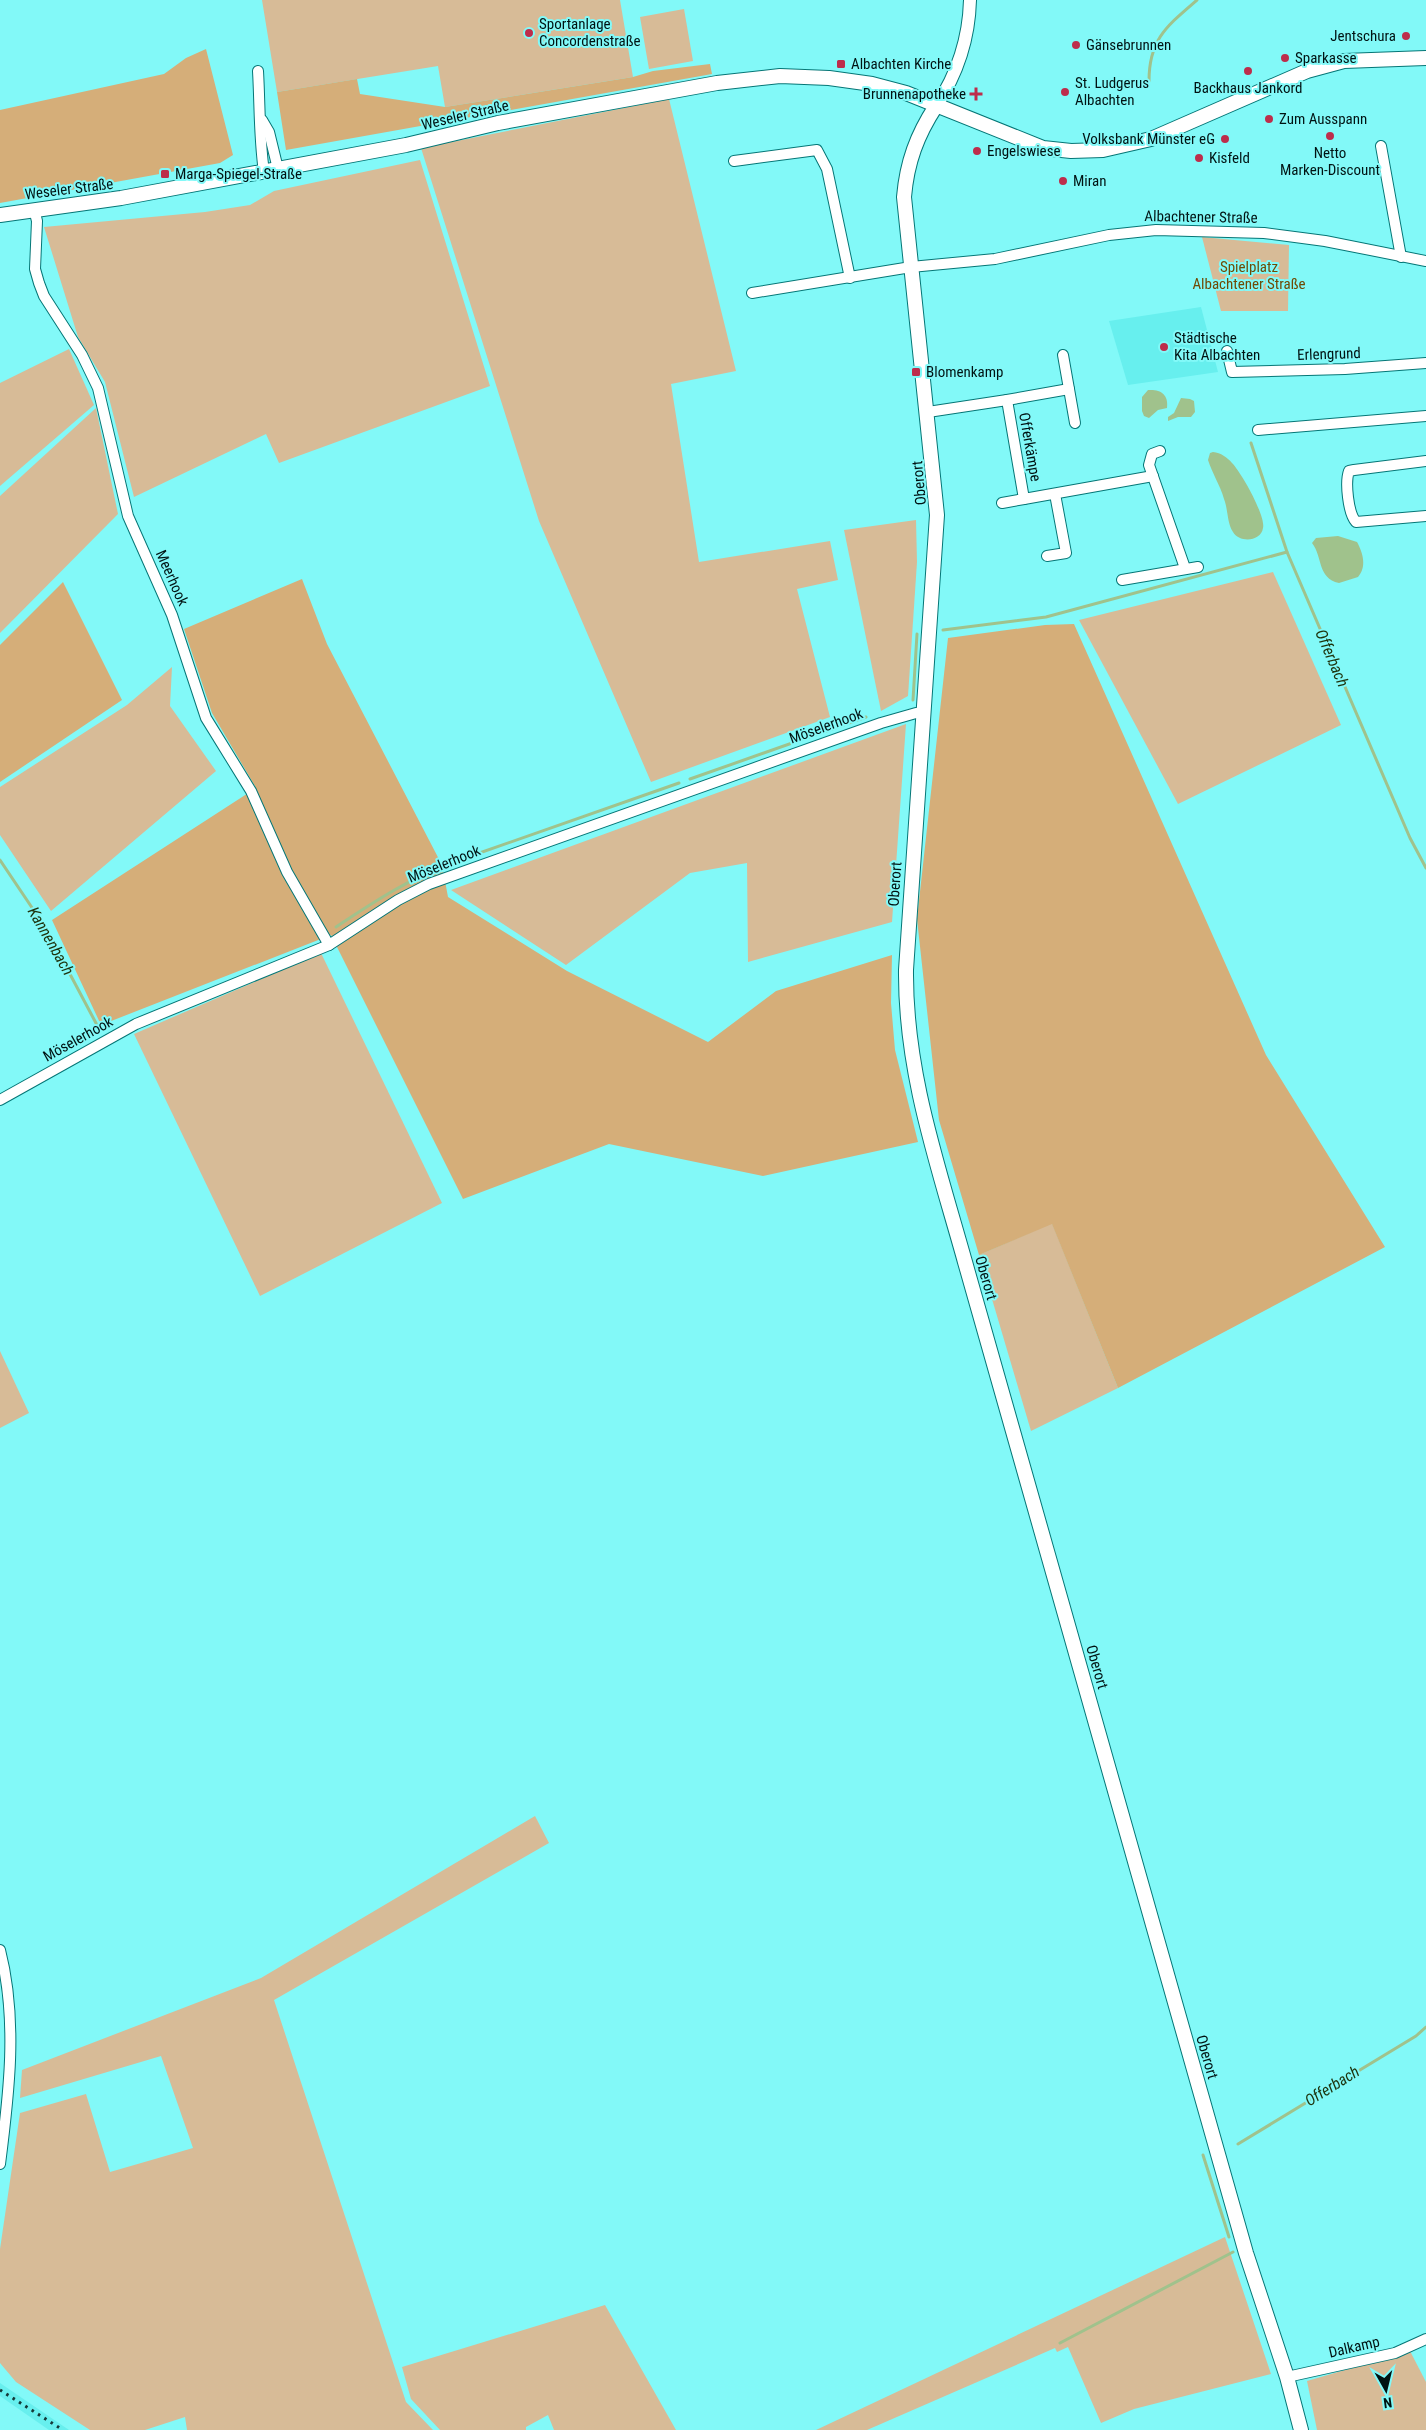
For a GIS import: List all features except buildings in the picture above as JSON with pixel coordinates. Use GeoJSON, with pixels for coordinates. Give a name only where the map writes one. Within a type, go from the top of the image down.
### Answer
{"type":"FeatureCollection","features":[{"type":"Feature","properties":{"kind":"main road","name":"Weseler Straße"},"geometry":{"type":"LineString","coordinates":[[0,215],[121,198],[406,145],[498,123],[717,83],[780,76],[829,78],[872,84],[906,93],[1043,148],[1071,151],[1103,150],[1151,139],[1307,71],[1352,61],[1426,58]]}},
{"type":"Feature","properties":{"kind":"main road","name":"Oberort"},"geometry":{"type":"LineString","coordinates":[[936,106],[920,130],[911,153],[905,177],[904,197],[936,486],[937,534],[906,970],[906,1012],[916,1083],[1241,2234],[1287,2377],[1301,2430]]}},
{"type":"Feature","properties":{"kind":"street"},"geometry":{"type":"LineString","coordinates":[[936,106],[949,87],[960,60],[968,27],[970,0]]}},
{"type":"Feature","properties":{"kind":"street"},"geometry":{"type":"LineString","coordinates":[[258,71],[262,120],[269,132],[271,171]]}},
{"type":"Feature","properties":{"kind":"street"},"geometry":{"type":"LineString","coordinates":[[1381,146],[1401,257]]}},
{"type":"Feature","properties":{"kind":"street"},"geometry":{"type":"LineString","coordinates":[[734,161],[817,150],[827,169],[850,278]]}},
{"type":"Feature","properties":{"kind":"street","name":"Meerhook"},"geometry":{"type":"LineString","coordinates":[[34,209],[37,221],[35,269],[39,282],[44,296],[82,355],[98,388],[128,516],[172,615],[206,718],[251,791],[287,872],[329,945]]}},
{"type":"Feature","properties":{"kind":"street","name":"Albachtener Straße"},"geometry":{"type":"LineString","coordinates":[[911,267],[995,259],[1130,232],[1174,230],[1264,233],[1325,241],[1426,261]]}},
{"type":"Feature","properties":{"kind":"street"},"geometry":{"type":"LineString","coordinates":[[752,292],[911,267]]}},
{"type":"Feature","properties":{"kind":"street","name":"Erlengrund"},"geometry":{"type":"LineString","coordinates":[[1227,351],[1232,372],[1345,369],[1426,363]]}},
{"type":"Feature","properties":{"kind":"street"},"geometry":{"type":"LineString","coordinates":[[1063,355],[1075,422]]}},
{"type":"Feature","properties":{"kind":"street","name":"Offerkämpe"},"geometry":{"type":"LineString","coordinates":[[928,412],[1069,389]]}},
{"type":"Feature","properties":{"kind":"street","name":"Offerkämpe"},"geometry":{"type":"LineString","coordinates":[[1007,400],[1024,499]]}},
{"type":"Feature","properties":{"kind":"street"},"geometry":{"type":"LineString","coordinates":[[1258,430],[1426,416]]}},
{"type":"Feature","properties":{"kind":"street"},"geometry":{"type":"LineString","coordinates":[[1160,450],[1149,458],[1153,476],[1186,568]]}},
{"type":"Feature","properties":{"kind":"street"},"geometry":{"type":"LineString","coordinates":[[1426,461],[1350,471],[1348,482],[1352,516],[1356,522],[1426,516]]}},
{"type":"Feature","properties":{"kind":"street","name":"Offerkämpe"},"geometry":{"type":"LineString","coordinates":[[1002,503],[1153,476]]}},
{"type":"Feature","properties":{"kind":"street","name":"Offerkämpe"},"geometry":{"type":"LineString","coordinates":[[1047,556],[1066,553],[1055,494]]}},
{"type":"Feature","properties":{"kind":"street"},"geometry":{"type":"LineString","coordinates":[[1122,580],[1198,567]]}},
{"type":"Feature","properties":{"kind":"street","name":"Möselerhook"},"geometry":{"type":"LineString","coordinates":[[0,1100],[136,1024],[329,945],[398,900],[429,884],[881,723],[916,713],[925,714]]}},
{"type":"Feature","properties":{"kind":"street"},"geometry":{"type":"LineString","coordinates":[[0,1950],[8,2006],[10,2051],[7,2110],[0,2164]]}},
{"type":"Feature","properties":{"kind":"street","name":"Dalkamp"},"geometry":{"type":"LineString","coordinates":[[1287,2377],[1395,2352],[1426,2339]]}},
{"type":"Feature","properties":{"kind":"shaded area"},"geometry":{"type":"Polygon","coordinates":[[[206,49],[233,155],[220,163],[0,203],[0,110],[164,74],[186,58],[206,49]]]}},
{"type":"Feature","properties":{"kind":"shaded area"},"geometry":{"type":"Polygon","coordinates":[[[710,64],[712,74],[286,150],[277,92],[357,79],[360,94],[445,107],[633,77],[653,71],[710,64]]]}},
{"type":"Feature","properties":{"kind":"shaded area","name":"Städtische Kita Albachten"},"geometry":{"type":"Polygon","coordinates":[[[1201,307],[1218,372],[1128,385],[1109,321],[1201,307]]]}},
{"type":"Feature","properties":{"kind":"shaded area"},"geometry":{"type":"Polygon","coordinates":[[[1148,390],[1156,390],[1163,393],[1167,399],[1167,408],[1158,410],[1149,418],[1144,416],[1142,411],[1142,397],[1148,390]]]}},
{"type":"Feature","properties":{"kind":"shaded area"},"geometry":{"type":"Polygon","coordinates":[[[1181,398],[1194,401],[1195,412],[1191,417],[1178,417],[1168,421],[1168,417],[1174,413],[1181,398]]]}},
{"type":"Feature","properties":{"kind":"shaded area"},"geometry":{"type":"Polygon","coordinates":[[[1210,453],[1219,453],[1228,459],[1247,484],[1263,522],[1263,528],[1258,536],[1245,539],[1236,536],[1233,532],[1222,494],[1208,460],[1210,453]]]}},
{"type":"Feature","properties":{"kind":"shaded area"},"geometry":{"type":"Polygon","coordinates":[[[1338,536],[1357,542],[1363,560],[1361,573],[1358,577],[1339,583],[1327,577],[1312,543],[1316,538],[1338,536]]]}},
{"type":"Feature","properties":{"kind":"shaded area"},"geometry":{"type":"Polygon","coordinates":[[[302,579],[327,644],[442,865],[448,897],[567,971],[708,1042],[776,991],[892,955],[891,1003],[895,1050],[918,1142],[763,1176],[609,1144],[463,1199],[331,935],[101,1025],[52,920],[256,788],[212,713],[184,629],[302,579]]]}},
{"type":"Feature","properties":{"kind":"shaded area"},"geometry":{"type":"Polygon","coordinates":[[[63,582],[122,700],[0,782],[0,645],[63,582]]]}},
{"type":"Feature","properties":{"kind":"shaded area"},"geometry":{"type":"Polygon","coordinates":[[[1074,624],[1266,1055],[1385,1247],[1118,1388],[1052,1224],[979,1255],[939,1120],[917,919],[948,638],[1045,625],[1074,624]]]}},
{"type":"Feature","properties":{"kind":"shaded area"},"geometry":{"type":"Polygon","coordinates":[[[0,2383],[69,2430],[49,2430],[0,2396],[0,2383]]]}},
{"type":"Feature","properties":{"kind":"green space"},"geometry":{"type":"Polygon","coordinates":[[[262,0],[620,0],[633,77],[445,107],[438,66],[277,92],[262,0]]]}},
{"type":"Feature","properties":{"kind":"green space"},"geometry":{"type":"Polygon","coordinates":[[[684,9],[693,61],[649,69],[640,17],[684,9]]]}},
{"type":"Feature","properties":{"kind":"green space"},"geometry":{"type":"Polygon","coordinates":[[[669,99],[736,371],[671,384],[699,562],[830,541],[838,580],[797,589],[830,717],[651,782],[539,521],[421,148],[669,99]]]}},
{"type":"Feature","properties":{"kind":"green space"},"geometry":{"type":"Polygon","coordinates":[[[420,160],[490,386],[279,463],[266,434],[134,497],[105,382],[78,337],[44,227],[205,212],[250,205],[274,191],[420,160]]]}},
{"type":"Feature","properties":{"kind":"green space","name":"Spielplatz Albachtener Straße"},"geometry":{"type":"Polygon","coordinates":[[[1202,237],[1289,245],[1288,311],[1221,311],[1202,237]]]}},
{"type":"Feature","properties":{"kind":"green space"},"geometry":{"type":"Polygon","coordinates":[[[69,349],[94,405],[0,486],[0,383],[69,349]]]}},
{"type":"Feature","properties":{"kind":"green space"},"geometry":{"type":"Polygon","coordinates":[[[96,408],[118,514],[0,633],[0,496],[96,408]]]}},
{"type":"Feature","properties":{"kind":"green space"},"geometry":{"type":"Polygon","coordinates":[[[916,520],[917,562],[908,696],[881,711],[844,530],[916,520]]]}},
{"type":"Feature","properties":{"kind":"green space"},"geometry":{"type":"Polygon","coordinates":[[[1273,572],[1341,725],[1178,804],[1079,620],[1273,572]]]}},
{"type":"Feature","properties":{"kind":"green space"},"geometry":{"type":"Polygon","coordinates":[[[172,667],[170,706],[216,771],[51,911],[0,835],[0,787],[127,705],[172,667]]]}},
{"type":"Feature","properties":{"kind":"green space"},"geometry":{"type":"Polygon","coordinates":[[[906,724],[892,922],[748,962],[747,863],[690,873],[566,965],[451,890],[906,724]]]}},
{"type":"Feature","properties":{"kind":"green space"},"geometry":{"type":"Polygon","coordinates":[[[321,953],[442,1203],[260,1296],[134,1034],[321,953]]]}},
{"type":"Feature","properties":{"kind":"green space"},"geometry":{"type":"Polygon","coordinates":[[[1052,1223],[1118,1388],[1031,1431],[979,1255],[1052,1223]]]}},
{"type":"Feature","properties":{"kind":"green space"},"geometry":{"type":"Polygon","coordinates":[[[0,1351],[29,1413],[0,1428],[0,1351]]]}},
{"type":"Feature","properties":{"kind":"green space"},"geometry":{"type":"Polygon","coordinates":[[[535,1816],[549,1843],[274,2000],[406,2402],[433,2430],[187,2430],[185,2417],[145,2430],[90,2430],[16,2382],[0,2363],[0,2249],[20,2113],[86,2094],[110,2172],[193,2148],[161,2056],[20,2098],[22,2070],[261,1978],[535,1816]]]}},
{"type":"Feature","properties":{"kind":"green space"},"geometry":{"type":"Polygon","coordinates":[[[1225,2237],[1271,2374],[1134,2409],[1101,2423],[1068,2347],[1057,2352],[1055,2348],[867,2430],[816,2430],[1225,2237]]]}},
{"type":"Feature","properties":{"kind":"green space"},"geometry":{"type":"Polygon","coordinates":[[[605,2305],[676,2430],[554,2430],[548,2415],[526,2427],[526,2430],[440,2430],[411,2399],[402,2367],[605,2305]]]}},
{"type":"Feature","properties":{"kind":"green space"},"geometry":{"type":"Polygon","coordinates":[[[1410,2351],[1426,2382],[1426,2430],[1317,2430],[1307,2381],[1410,2351]]]}},
{"type":"Feature","properties":{"kind":"waterway","name":"Offerbach"},"geometry":{"type":"LineString","coordinates":[[1149,81],[1152,54],[1156,44],[1169,26],[1197,0]]}},
{"type":"Feature","properties":{"kind":"waterway","name":"Offerbach"},"geometry":{"type":"LineString","coordinates":[[1251,443],[1287,552],[1410,838],[1426,868]]}},
{"type":"Feature","properties":{"kind":"waterway"},"geometry":{"type":"LineString","coordinates":[[943,630],[1046,617],[1287,552]]}},
{"type":"Feature","properties":{"kind":"waterway"},"geometry":{"type":"LineString","coordinates":[[913,700],[917,634]]}},
{"type":"Feature","properties":{"kind":"waterway"},"geometry":{"type":"LineString","coordinates":[[690,779],[866,717]]}},
{"type":"Feature","properties":{"kind":"waterway"},"geometry":{"type":"LineString","coordinates":[[468,857],[679,783]]}},
{"type":"Feature","properties":{"kind":"waterway","name":"Kannenbach"},"geometry":{"type":"LineString","coordinates":[[0,860],[45,927],[97,1025]]}},
{"type":"Feature","properties":{"kind":"waterway"},"geometry":{"type":"LineString","coordinates":[[336,927],[409,882],[456,861]]}},
{"type":"Feature","properties":{"kind":"waterway","name":"Offerbach"},"geometry":{"type":"LineString","coordinates":[[1238,2144],[1416,2036],[1426,2027]]}},
{"type":"Feature","properties":{"kind":"waterway","name":"Offerbach"},"geometry":{"type":"LineString","coordinates":[[1203,2155],[1229,2237]]}},
{"type":"Feature","properties":{"kind":"waterway","name":"Offerbach"},"geometry":{"type":"LineString","coordinates":[[1060,2343],[1233,2252]]}},
{"type":"Feature","properties":{"kind":"railway"},"geometry":{"type":"LineString","coordinates":[[0,2390],[63,2430]]}},
{"type":"Feature","properties":{"kind":"place","name":"Sportanlage Concordenstraße"},"geometry":{"type":"Point","coordinates":[529,33]}},
{"type":"Feature","properties":{"kind":"place","name":"Jentschura"},"geometry":{"type":"Point","coordinates":[1406,36]}},
{"type":"Feature","properties":{"kind":"place","name":"Gänsebrunnen"},"geometry":{"type":"Point","coordinates":[1076,45]}},
{"type":"Feature","properties":{"kind":"place","name":"Sparkasse"},"geometry":{"type":"Point","coordinates":[1285,58]}},
{"type":"Feature","properties":{"kind":"place","name":"Albachten Kirche"},"geometry":{"type":"Point","coordinates":[841,64]}},
{"type":"Feature","properties":{"kind":"place","name":"Backhaus Jankord"},"geometry":{"type":"Point","coordinates":[1248,71]}},
{"type":"Feature","properties":{"kind":"place","name":"St. Ludgerus Albachten"},"geometry":{"type":"Point","coordinates":[1065,92]}},
{"type":"Feature","properties":{"kind":"place","name":"Brunnenapotheke"},"geometry":{"type":"Point","coordinates":[976,94]}},
{"type":"Feature","properties":{"kind":"place","name":"Zum Ausspann"},"geometry":{"type":"Point","coordinates":[1269,119]}},
{"type":"Feature","properties":{"kind":"place","name":"Netto Marken-Discount"},"geometry":{"type":"Point","coordinates":[1330,136]}},
{"type":"Feature","properties":{"kind":"place","name":"Volksbank Münster eG"},"geometry":{"type":"Point","coordinates":[1225,139]}},
{"type":"Feature","properties":{"kind":"place","name":"Engelswiese"},"geometry":{"type":"Point","coordinates":[977,151]}},
{"type":"Feature","properties":{"kind":"place","name":"Kisfeld"},"geometry":{"type":"Point","coordinates":[1199,158]}},
{"type":"Feature","properties":{"kind":"place","name":"Marga-Spiegel-Straße"},"geometry":{"type":"Point","coordinates":[165,174]}},
{"type":"Feature","properties":{"kind":"place","name":"Miran"},"geometry":{"type":"Point","coordinates":[1063,181]}},
{"type":"Feature","properties":{"kind":"place","name":"Städtische Kita Albachten"},"geometry":{"type":"Point","coordinates":[1164,347]}},
{"type":"Feature","properties":{"kind":"place","name":"Blomenkamp"},"geometry":{"type":"Point","coordinates":[916,372]}}]}
